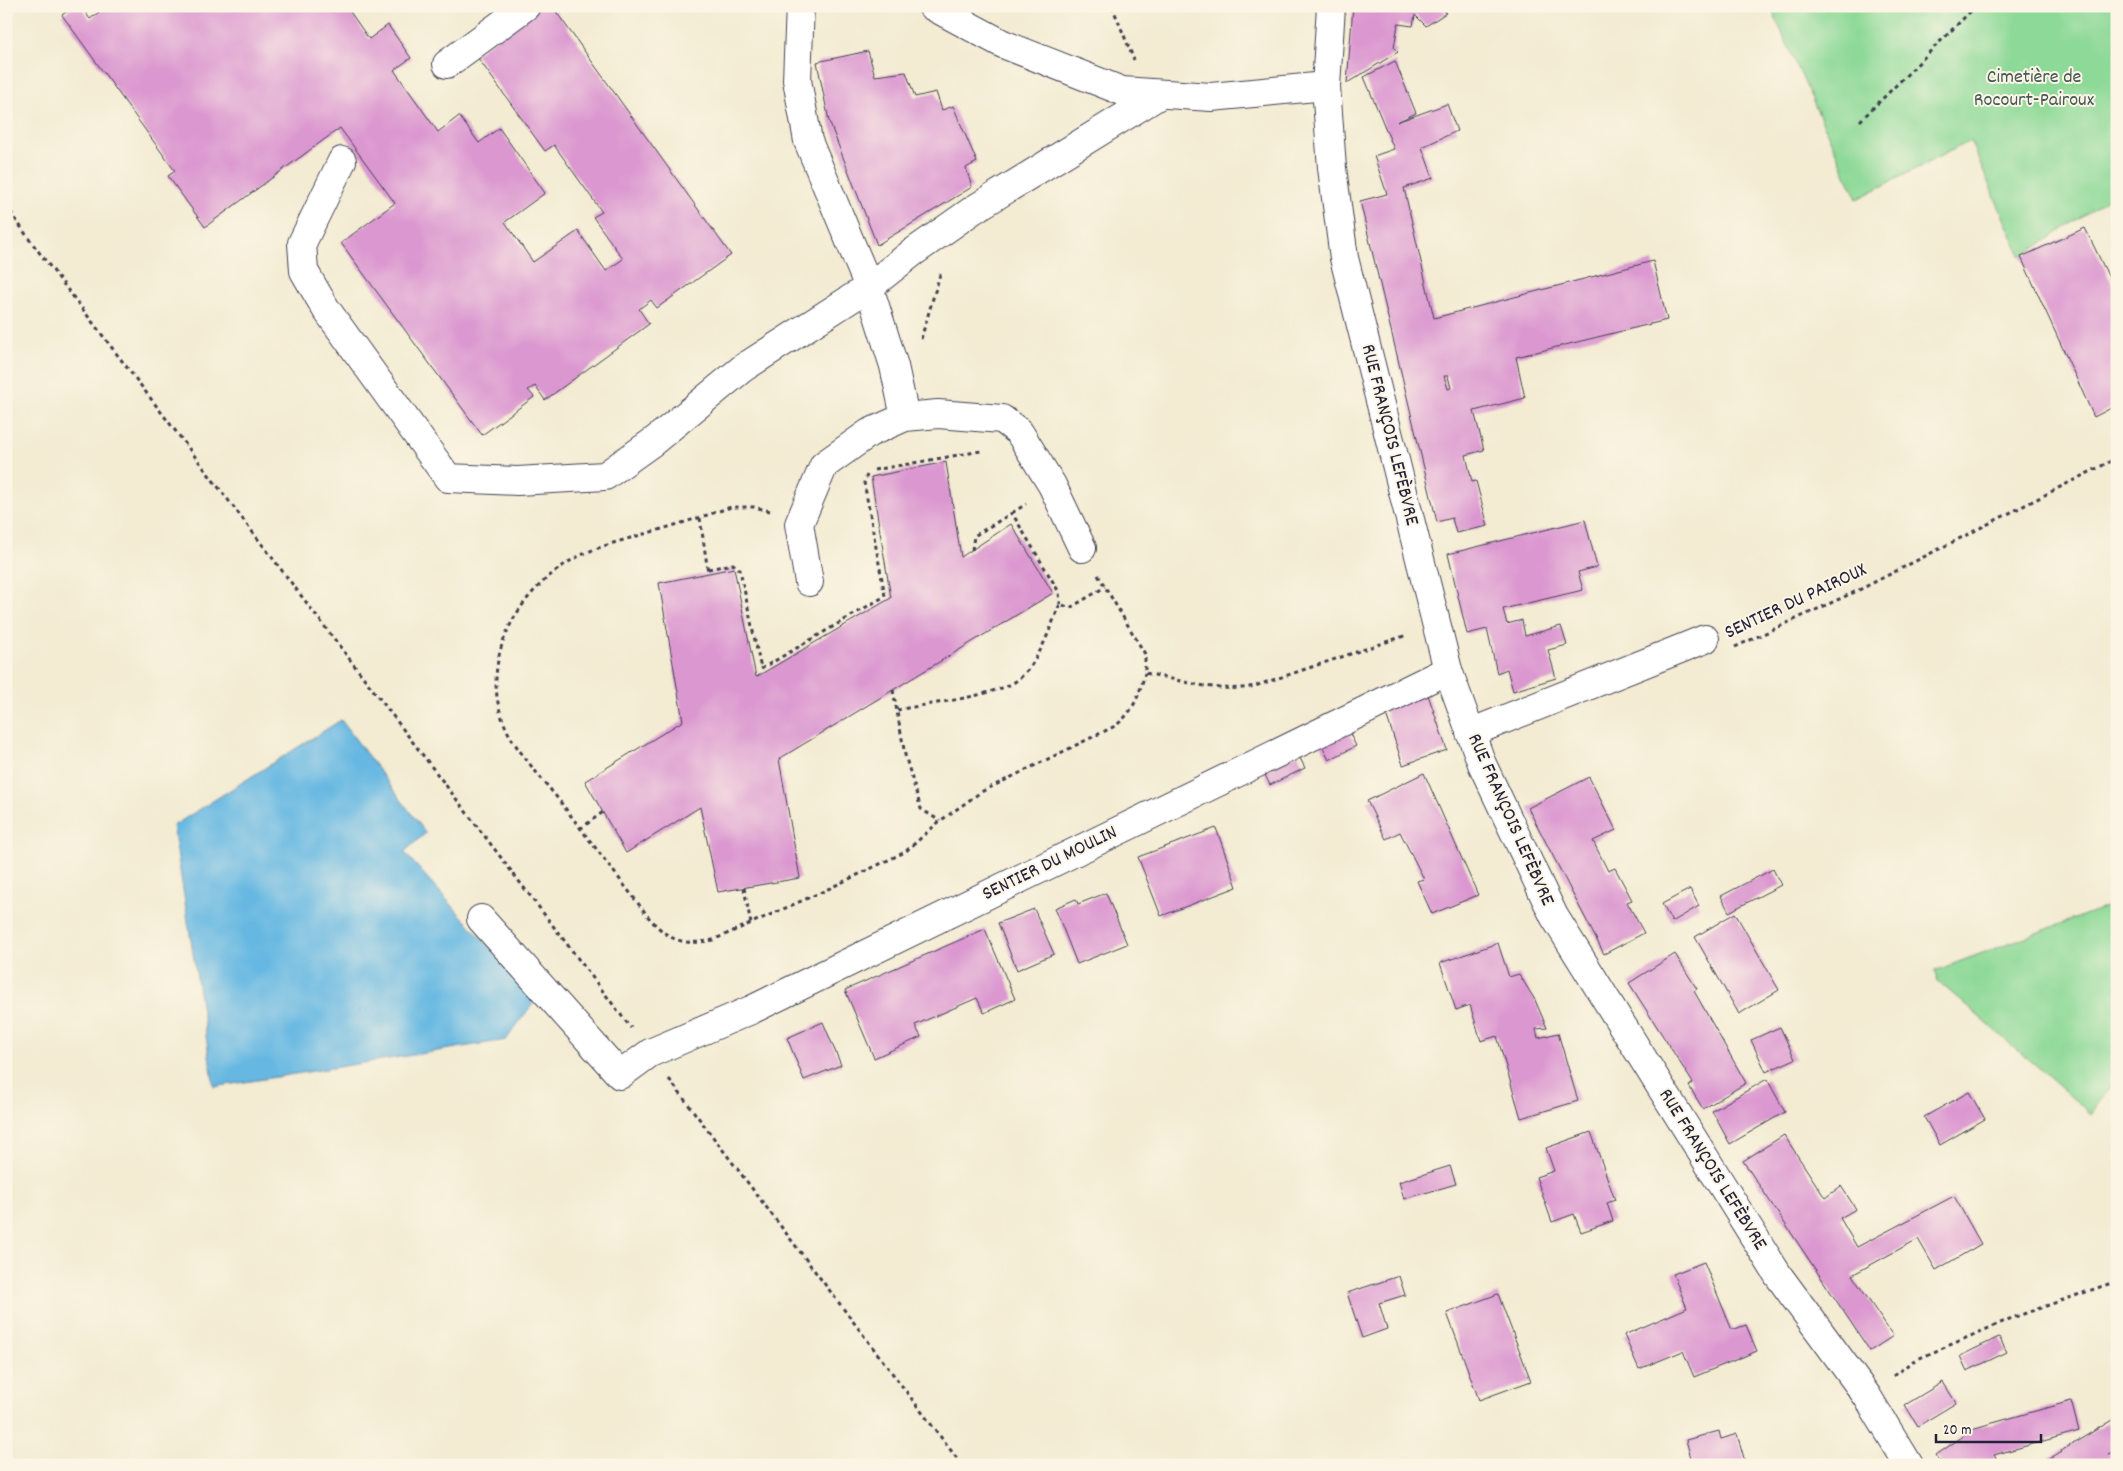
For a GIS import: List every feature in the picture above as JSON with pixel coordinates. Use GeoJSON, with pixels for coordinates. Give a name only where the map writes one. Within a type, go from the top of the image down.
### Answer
{"type":"FeatureCollection","features":[{"type":"Feature","properties":{"kind":"main road"},"geometry":{"type":"LineString","coordinates":[[447,64],[526,6]]}},
{"type":"Feature","properties":{"kind":"main road"},"geometry":{"type":"LineString","coordinates":[[800,6],[797,80],[808,141],[869,287],[894,366],[905,417]]}},
{"type":"Feature","properties":{"kind":"main road"},"geometry":{"type":"LineString","coordinates":[[932,6],[1003,44],[1122,91],[1159,95],[1211,97],[1326,86]]}},
{"type":"Feature","properties":{"kind":"main road","name":"RUE FRANÇOIS LEFÈBVRE"},"geometry":{"type":"LineString","coordinates":[[1331,6],[1326,86],[1332,168],[1344,258],[1436,625],[1448,670],[1470,733],[1554,916],[1778,1275],[1867,1396],[1909,1465]]}},
{"type":"Feature","properties":{"kind":"main road"},"geometry":{"type":"LineString","coordinates":[[342,161],[302,244],[304,271],[326,309],[448,478],[517,481],[605,476],[654,441],[743,368],[869,287],[912,253],[973,210],[1159,95]]}},
{"type":"Feature","properties":{"kind":"main road"},"geometry":{"type":"LineString","coordinates":[[809,582],[799,524],[824,465],[869,432],[905,417],[938,414],[1002,419],[1019,432],[1052,485],[1082,548]]}},
{"type":"Feature","properties":{"kind":"main road"},"geometry":{"type":"LineString","coordinates":[[1470,733],[1716,645]]}},
{"type":"Feature","properties":{"kind":"main road","name":"SENTIER DU MOULIN"},"geometry":{"type":"LineString","coordinates":[[481,919],[620,1074],[650,1053],[751,1010],[1448,670]]}},
{"type":"Feature","properties":{"kind":"path"},"geometry":{"type":"LineString","coordinates":[[1112,6],[1136,63],[1159,95]]}},
{"type":"Feature","properties":{"kind":"path"},"geometry":{"type":"LineString","coordinates":[[1860,121],[1976,6]]}},
{"type":"Feature","properties":{"kind":"path"},"geometry":{"type":"LineString","coordinates":[[6,205],[29,239],[962,1465]]}},
{"type":"Feature","properties":{"kind":"path"},"geometry":{"type":"LineString","coordinates":[[894,366],[913,362],[932,296],[942,274],[940,266]]}},
{"type":"Feature","properties":{"kind":"path"},"geometry":{"type":"LineString","coordinates":[[700,518],[708,570],[733,564],[740,570],[761,669],[885,596],[864,482],[873,470],[985,451]]}},
{"type":"Feature","properties":{"kind":"path","name":"SENTIER DU PAIROUX"},"geometry":{"type":"LineString","coordinates":[[1716,645],[1859,590],[2117,458]]}},
{"type":"Feature","properties":{"kind":"path"},"geometry":{"type":"LineString","coordinates":[[972,550],[974,536],[1034,499]]}},
{"type":"Feature","properties":{"kind":"path"},"geometry":{"type":"LineString","coordinates":[[773,512],[754,507],[731,507],[597,548],[566,564],[539,587],[518,611],[505,632],[498,653],[496,674],[504,719],[510,736],[664,934],[680,942],[697,943],[713,940],[824,892],[905,852],[940,821],[981,792],[1115,726],[1126,717],[1134,706],[1145,673],[1145,654],[1082,548]]}},
{"type":"Feature","properties":{"kind":"path"},"geometry":{"type":"LineString","coordinates":[[897,710],[1005,687],[1019,679],[1030,665],[1047,634],[1060,604],[1059,592],[1012,513]]}},
{"type":"Feature","properties":{"kind":"path"},"geometry":{"type":"LineString","coordinates":[[1060,604],[1070,608],[1106,587]]}},
{"type":"Feature","properties":{"kind":"path"},"geometry":{"type":"LineString","coordinates":[[1145,673],[1220,689],[1239,690],[1256,686],[1436,625]]}},
{"type":"Feature","properties":{"kind":"path"},"geometry":{"type":"LineString","coordinates":[[893,690],[905,756],[921,809],[940,821]]}},
{"type":"Feature","properties":{"kind":"path"},"geometry":{"type":"LineString","coordinates":[[580,828],[603,812]]}},
{"type":"Feature","properties":{"kind":"path"},"geometry":{"type":"LineString","coordinates":[[744,888],[751,924]]}},
{"type":"Feature","properties":{"kind":"path"},"geometry":{"type":"LineString","coordinates":[[1867,1396],[1913,1361],[2012,1318],[2117,1281]]}},
{"type":"Feature","properties":{"kind":"green space","name":"Cimetière de Rocourt-Pairoux"},"geometry":{"type":"Polygon","coordinates":[[[1770,6],[2117,6],[2117,193],[2021,257],[1970,141],[1857,199],[1770,6]]]}},
{"type":"Feature","properties":{"kind":"green space"},"geometry":{"type":"Polygon","coordinates":[[[2117,903],[2117,1078],[2091,1114],[1938,981],[1934,971],[2117,903]]]}},
{"type":"Feature","properties":{"kind":"water"},"geometry":{"type":"Polygon","coordinates":[[[341,720],[426,833],[404,852],[536,999],[506,1040],[214,1087],[173,826],[341,720]]]}},
{"type":"Feature","properties":{"kind":"building"},"geometry":{"type":"Polygon","coordinates":[[[74,6],[81,6],[90,19],[107,6],[346,6],[369,39],[388,25],[411,58],[394,70],[438,132],[459,116],[479,143],[499,128],[545,193],[505,222],[533,262],[578,231],[606,271],[623,259],[593,217],[602,212],[554,145],[545,151],[475,54],[541,6],[552,6],[731,255],[657,308],[651,300],[639,309],[649,324],[545,400],[535,386],[528,390],[534,397],[482,435],[341,243],[395,203],[340,128],[205,227],[168,176],[175,171],[62,15],[74,6]]]}},
{"type":"Feature","properties":{"kind":"building"},"geometry":{"type":"Polygon","coordinates":[[[1353,6],[1441,6],[1446,13],[1426,26],[1415,15],[1413,26],[1398,24],[1394,48],[1398,52],[1347,83],[1353,6]]]}},
{"type":"Feature","properties":{"kind":"building"},"geometry":{"type":"Polygon","coordinates":[[[868,51],[875,76],[906,72],[915,97],[936,92],[942,110],[953,106],[977,162],[966,168],[972,187],[877,245],[829,121],[817,62],[868,51]]]}},
{"type":"Feature","properties":{"kind":"building"},"geometry":{"type":"Polygon","coordinates":[[[1395,61],[1416,113],[1397,122],[1447,104],[1457,131],[1422,147],[1433,178],[1404,188],[1434,318],[1653,261],[1667,320],[1516,357],[1525,398],[1474,411],[1484,450],[1466,455],[1472,482],[1476,481],[1488,526],[1456,533],[1452,518],[1437,522],[1360,201],[1387,194],[1374,156],[1394,149],[1364,77],[1395,61]],[[1444,376],[1448,389],[1451,388],[1448,376],[1444,376]]]}},
{"type":"Feature","properties":{"kind":"building"},"geometry":{"type":"Polygon","coordinates":[[[2085,228],[2117,294],[2117,405],[2094,417],[2021,257],[2085,228]]]}},
{"type":"Feature","properties":{"kind":"building"},"geometry":{"type":"Polygon","coordinates":[[[946,462],[961,557],[1011,524],[1053,593],[779,759],[800,878],[718,892],[700,807],[626,853],[585,781],[683,721],[659,583],[734,568],[756,677],[891,598],[871,477],[946,462]]]}},
{"type":"Feature","properties":{"kind":"building"},"geometry":{"type":"Polygon","coordinates":[[[1585,520],[1597,567],[1578,572],[1583,590],[1503,609],[1507,624],[1522,620],[1525,636],[1561,626],[1567,645],[1548,650],[1556,678],[1513,691],[1507,669],[1497,673],[1487,629],[1467,634],[1448,554],[1585,520]]]}},
{"type":"Feature","properties":{"kind":"building"},"geometry":{"type":"Polygon","coordinates":[[[1427,692],[1447,750],[1403,765],[1384,708],[1427,692]]]}},
{"type":"Feature","properties":{"kind":"building"},"geometry":{"type":"Polygon","coordinates":[[[1347,728],[1356,746],[1329,760],[1320,742],[1347,728]]]}},
{"type":"Feature","properties":{"kind":"building"},"geometry":{"type":"Polygon","coordinates":[[[1298,754],[1305,768],[1270,785],[1263,771],[1298,754]]]}},
{"type":"Feature","properties":{"kind":"building"},"geometry":{"type":"Polygon","coordinates":[[[1424,773],[1478,895],[1432,914],[1417,881],[1424,879],[1400,832],[1386,839],[1367,801],[1424,773]]]}},
{"type":"Feature","properties":{"kind":"building"},"geometry":{"type":"Polygon","coordinates":[[[1589,777],[1616,830],[1593,841],[1608,871],[1615,868],[1632,900],[1627,902],[1644,933],[1604,954],[1528,808],[1589,777]]]}},
{"type":"Feature","properties":{"kind":"building"},"geometry":{"type":"Polygon","coordinates":[[[1216,828],[1237,887],[1161,916],[1138,857],[1216,828]]]}},
{"type":"Feature","properties":{"kind":"building"},"geometry":{"type":"Polygon","coordinates":[[[1773,869],[1781,885],[1729,912],[1721,896],[1773,869]]]}},
{"type":"Feature","properties":{"kind":"building"},"geometry":{"type":"Polygon","coordinates":[[[1690,889],[1699,906],[1672,922],[1662,904],[1690,889]]]}},
{"type":"Feature","properties":{"kind":"building"},"geometry":{"type":"Polygon","coordinates":[[[1106,893],[1127,944],[1077,964],[1055,908],[1076,899],[1078,904],[1106,893]]]}},
{"type":"Feature","properties":{"kind":"building"},"geometry":{"type":"Polygon","coordinates":[[[1034,909],[1054,954],[1017,970],[998,923],[1034,909]]]}},
{"type":"Feature","properties":{"kind":"building"},"geometry":{"type":"Polygon","coordinates":[[[1735,913],[1779,990],[1739,1014],[1695,937],[1735,913]]]}},
{"type":"Feature","properties":{"kind":"building"},"geometry":{"type":"Polygon","coordinates":[[[985,929],[1015,999],[984,1013],[977,998],[915,1025],[921,1037],[874,1058],[845,990],[985,929]]]}},
{"type":"Feature","properties":{"kind":"building"},"geometry":{"type":"Polygon","coordinates":[[[1498,943],[1509,977],[1519,974],[1535,1000],[1547,1028],[1536,1029],[1538,1038],[1558,1033],[1578,1101],[1521,1118],[1497,1036],[1481,1041],[1470,1005],[1456,1010],[1440,963],[1498,943]]]}},
{"type":"Feature","properties":{"kind":"building"},"geometry":{"type":"Polygon","coordinates":[[[1675,954],[1697,989],[1694,991],[1746,1083],[1703,1109],[1689,1086],[1693,1083],[1629,983],[1675,954]]]}},
{"type":"Feature","properties":{"kind":"building"},"geometry":{"type":"Polygon","coordinates":[[[823,1022],[841,1065],[804,1080],[787,1038],[823,1022]]]}},
{"type":"Feature","properties":{"kind":"building"},"geometry":{"type":"Polygon","coordinates":[[[1780,1027],[1795,1059],[1766,1072],[1751,1040],[1780,1027]]]}},
{"type":"Feature","properties":{"kind":"building"},"geometry":{"type":"Polygon","coordinates":[[[1767,1079],[1785,1112],[1730,1144],[1712,1111],[1767,1079]]]}},
{"type":"Feature","properties":{"kind":"building"},"geometry":{"type":"Polygon","coordinates":[[[1969,1092],[1985,1119],[1940,1145],[1924,1117],[1969,1092]]]}},
{"type":"Feature","properties":{"kind":"building"},"geometry":{"type":"Polygon","coordinates":[[[1591,1132],[1615,1200],[1607,1203],[1613,1221],[1581,1232],[1574,1214],[1552,1222],[1536,1177],[1554,1171],[1546,1148],[1591,1132]]]}},
{"type":"Feature","properties":{"kind":"building"},"geometry":{"type":"Polygon","coordinates":[[[1784,1135],[1825,1198],[1841,1186],[1856,1209],[1840,1218],[1857,1247],[1954,1196],[1981,1244],[1936,1270],[1918,1239],[1852,1275],[1893,1336],[1870,1351],[1743,1161],[1784,1135]]]}},
{"type":"Feature","properties":{"kind":"building"},"geometry":{"type":"Polygon","coordinates":[[[1450,1166],[1456,1184],[1404,1199],[1399,1182],[1450,1166]]]}},
{"type":"Feature","properties":{"kind":"building"},"geometry":{"type":"Polygon","coordinates":[[[1704,1262],[1732,1330],[1746,1325],[1757,1351],[1694,1377],[1683,1351],[1639,1369],[1624,1335],[1687,1308],[1673,1274],[1704,1262]]]}},
{"type":"Feature","properties":{"kind":"building"},"geometry":{"type":"Polygon","coordinates":[[[1399,1276],[1405,1295],[1379,1303],[1387,1329],[1362,1338],[1347,1293],[1399,1276]]]}},
{"type":"Feature","properties":{"kind":"building"},"geometry":{"type":"Polygon","coordinates":[[[1498,1294],[1531,1381],[1479,1400],[1447,1313],[1498,1294]]]}},
{"type":"Feature","properties":{"kind":"building"},"geometry":{"type":"Polygon","coordinates":[[[1999,1337],[2007,1352],[1967,1371],[1960,1356],[1999,1337]]]}},
{"type":"Feature","properties":{"kind":"building"},"geometry":{"type":"Polygon","coordinates":[[[1943,1382],[1956,1403],[1918,1426],[1905,1405],[1943,1382]]]}},
{"type":"Feature","properties":{"kind":"building"},"geometry":{"type":"Polygon","coordinates":[[[2071,1401],[2079,1431],[1994,1455],[2000,1465],[1943,1465],[1936,1455],[1975,1428],[2071,1401]]]}},
{"type":"Feature","properties":{"kind":"building"},"geometry":{"type":"Polygon","coordinates":[[[2117,1417],[2117,1449],[2109,1454],[2117,1450],[2117,1465],[2038,1465],[2117,1417]]]}},
{"type":"Feature","properties":{"kind":"building"},"geometry":{"type":"Polygon","coordinates":[[[1719,1431],[1721,1439],[1737,1434],[1746,1465],[1693,1465],[1686,1440],[1719,1431]]]}}]}
